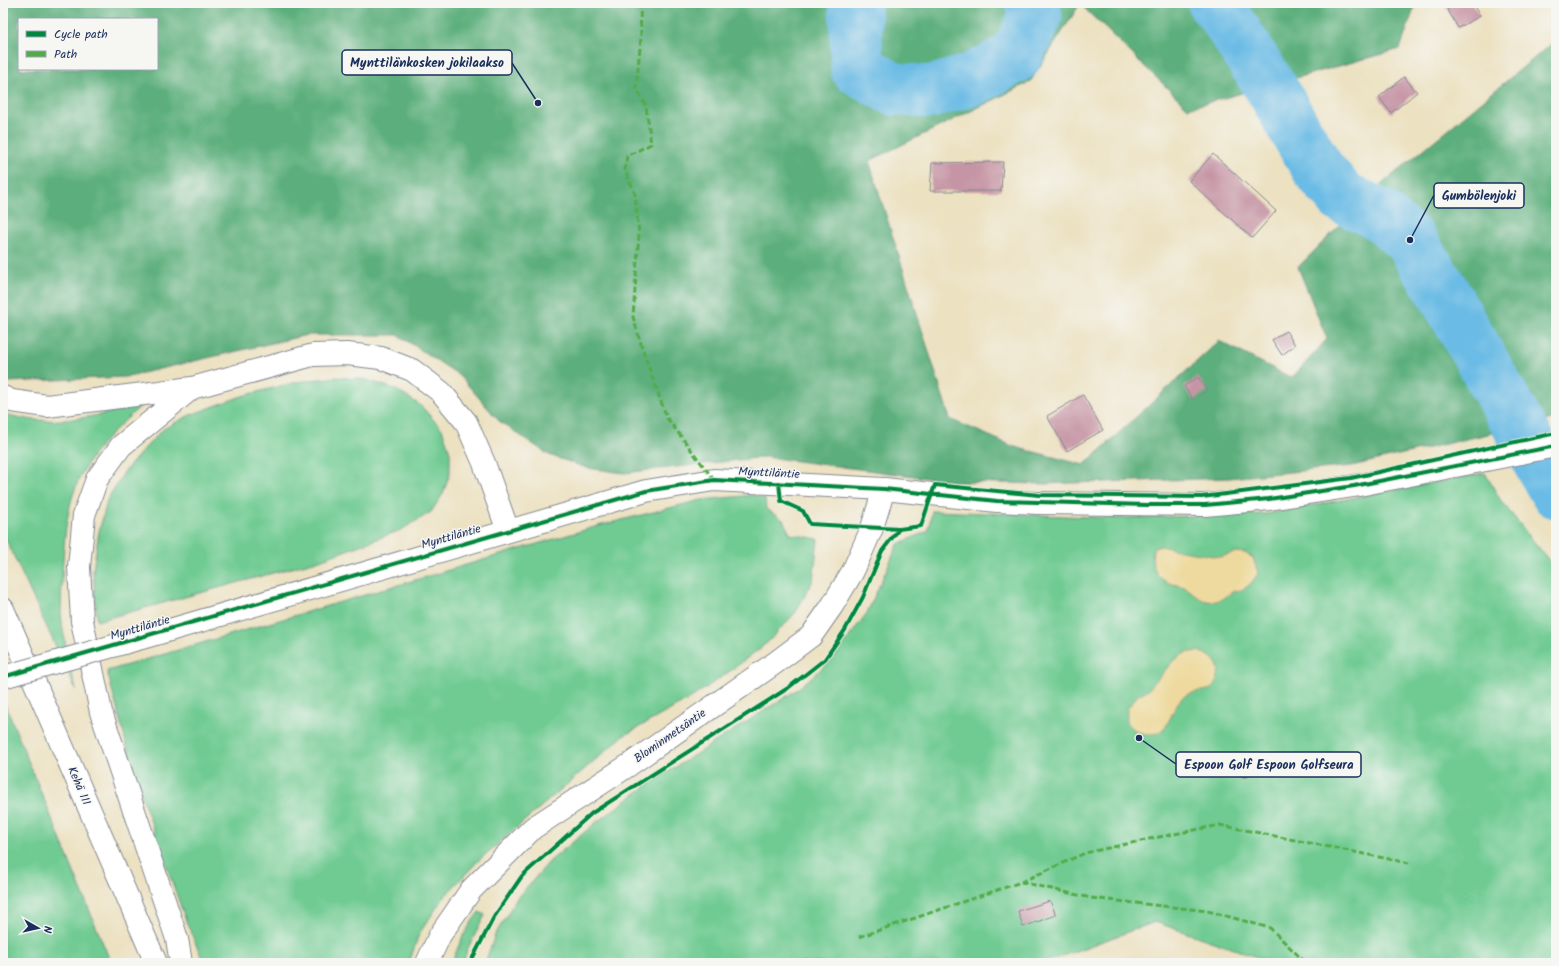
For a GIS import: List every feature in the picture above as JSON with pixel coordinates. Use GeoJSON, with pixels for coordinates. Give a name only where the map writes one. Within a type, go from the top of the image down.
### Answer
{"type":"FeatureCollection","features":[{"type":"Feature","properties":{"kind":"main road"},"geometry":{"type":"LineString","coordinates":[[3,397],[12,401],[47,406],[192,388],[313,355],[346,354],[380,358],[412,370],[441,392],[466,422],[484,463],[508,531]]}},
{"type":"Feature","properties":{"kind":"main road"},"geometry":{"type":"LineString","coordinates":[[180,963],[177,939],[101,712],[82,621],[79,567],[84,516],[97,479],[121,446],[192,388]]}},
{"type":"Feature","properties":{"kind":"main road","name":"Mynttiläntie"},"geometry":{"type":"LineString","coordinates":[[3,677],[156,634],[646,491],[714,480],[884,489],[976,499],[1039,503],[1205,505],[1262,500],[1354,486],[1556,446]]}},
{"type":"Feature","properties":{"kind":"main road","name":"Blominmetsäntie"},"geometry":{"type":"LineString","coordinates":[[427,963],[440,935],[471,890],[533,828],[629,765],[775,663],[811,636],[832,606],[853,571],[872,528],[884,489]]}},
{"type":"Feature","properties":{"kind":"main road","name":"Kehä III"},"geometry":{"type":"LineString","coordinates":[[3,609],[156,963]]}},
{"type":"Feature","properties":{"kind":"main road"},"geometry":{"type":"LineString","coordinates":[[142,932],[146,963]]}},
{"type":"Feature","properties":{"kind":"green space"},"geometry":{"type":"Polygon","coordinates":[[[3,3],[1416,3],[1400,49],[1188,108],[1080,4],[1030,82],[869,161],[950,419],[1015,447],[1084,465],[1219,341],[1292,378],[1327,339],[1298,267],[1383,183],[1556,40],[1556,418],[1352,466],[1229,478],[1042,484],[958,482],[766,457],[624,473],[587,468],[549,455],[499,421],[459,375],[398,335],[307,335],[125,377],[9,382],[3,378],[3,3]]]}},
{"type":"Feature","properties":{"kind":"green space"},"geometry":{"type":"Polygon","coordinates":[[[337,377],[367,380],[395,389],[420,405],[442,429],[450,452],[450,473],[443,494],[431,512],[401,530],[317,561],[97,621],[93,570],[99,531],[108,498],[125,471],[163,429],[190,415],[242,396],[296,382],[337,377]]]}},
{"type":"Feature","properties":{"kind":"green space"},"geometry":{"type":"Polygon","coordinates":[[[142,405],[109,436],[94,454],[82,473],[72,498],[66,525],[61,613],[65,642],[76,690],[3,533],[3,413],[20,418],[55,420],[90,417],[142,405]]]}},
{"type":"Feature","properties":{"kind":"green space"},"geometry":{"type":"Polygon","coordinates":[[[1485,473],[1501,501],[1556,569],[1556,963],[1275,963],[1155,922],[1043,963],[485,963],[495,935],[517,898],[550,861],[598,821],[649,784],[795,691],[832,660],[867,613],[898,544],[928,531],[932,511],[1118,518],[1266,514],[1485,473]]]}},
{"type":"Feature","properties":{"kind":"green space"},"geometry":{"type":"Polygon","coordinates":[[[754,495],[765,499],[766,509],[783,520],[790,534],[818,539],[813,580],[796,612],[768,642],[733,669],[688,700],[623,736],[478,861],[443,898],[419,934],[409,963],[204,963],[186,921],[136,780],[107,671],[598,526],[701,500],[754,495]]]}},
{"type":"Feature","properties":{"kind":"green space"},"geometry":{"type":"Polygon","coordinates":[[[5,704],[111,963],[3,963],[3,705],[5,704]]]}},
{"type":"Feature","properties":{"kind":"green space"},"geometry":{"type":"Polygon","coordinates":[[[479,912],[485,915],[467,950],[463,963],[452,963],[463,936],[479,912]]]}},
{"type":"Feature","properties":{"kind":"sand"},"geometry":{"type":"Polygon","coordinates":[[[1161,546],[1181,551],[1220,557],[1237,552],[1245,553],[1253,558],[1258,573],[1251,583],[1244,589],[1233,591],[1218,601],[1204,600],[1187,588],[1166,582],[1161,578],[1155,570],[1152,559],[1154,548],[1161,546]]]}},
{"type":"Feature","properties":{"kind":"sand"},"geometry":{"type":"Polygon","coordinates":[[[1197,651],[1210,657],[1217,665],[1219,670],[1216,682],[1212,689],[1192,693],[1182,698],[1169,721],[1161,731],[1148,734],[1141,733],[1134,729],[1127,722],[1127,709],[1138,695],[1149,689],[1174,660],[1185,653],[1197,651]]]}},
{"type":"Feature","properties":{"kind":"building"},"geometry":{"type":"Polygon","coordinates":[[[1444,3],[1472,3],[1480,16],[1458,28],[1444,3]]]}},
{"type":"Feature","properties":{"kind":"building"},"geometry":{"type":"Polygon","coordinates":[[[1404,77],[1417,92],[1391,113],[1379,97],[1404,77]]]}},
{"type":"Feature","properties":{"kind":"building"},"geometry":{"type":"Polygon","coordinates":[[[1213,154],[1276,211],[1252,238],[1189,181],[1213,154]]]}},
{"type":"Feature","properties":{"kind":"building"},"geometry":{"type":"Polygon","coordinates":[[[1003,162],[1001,191],[930,191],[932,163],[1003,162]]]}},
{"type":"Feature","properties":{"kind":"building"},"geometry":{"type":"Polygon","coordinates":[[[1286,331],[1295,345],[1282,355],[1272,340],[1286,331]]]}},
{"type":"Feature","properties":{"kind":"building"},"geometry":{"type":"Polygon","coordinates":[[[1198,377],[1207,391],[1193,400],[1184,386],[1198,377]]]}},
{"type":"Feature","properties":{"kind":"building"},"geometry":{"type":"Polygon","coordinates":[[[1083,395],[1103,430],[1067,451],[1047,416],[1083,395]]]}},
{"type":"Feature","properties":{"kind":"building"},"geometry":{"type":"Polygon","coordinates":[[[1050,901],[1056,915],[1023,927],[1018,911],[1050,901]]]}},
{"type":"Feature","properties":{"kind":"waterway"},"geometry":{"type":"LineString","coordinates":[[855,3],[857,68],[893,89],[931,92],[973,79],[1015,57],[1036,16],[1031,3]]}},
{"type":"Feature","properties":{"kind":"waterway"},"geometry":{"type":"LineString","coordinates":[[1214,3],[1224,15],[1275,94],[1319,170],[1342,197],[1380,215],[1410,240],[1442,290],[1556,492]]}},
{"type":"Feature","properties":{"kind":"marked path"},"geometry":{"type":"LineString","coordinates":[[640,3],[641,38],[636,88],[646,106],[651,144],[627,156],[625,170],[635,194],[639,235],[633,317],[645,357],[667,418],[714,480]]}},
{"type":"Feature","properties":{"kind":"marked path"},"geometry":{"type":"LineString","coordinates":[[1021,882],[1085,853],[1220,825],[1409,863]]}},
{"type":"Feature","properties":{"kind":"marked path"},"geometry":{"type":"LineString","coordinates":[[859,937],[1021,882],[1091,898],[1208,911],[1270,928],[1306,963]]}},
{"type":"Feature","properties":{"kind":"cycle path"},"geometry":{"type":"LineString","coordinates":[[779,483],[781,501],[803,511],[810,524],[899,529],[921,526],[935,485],[1039,495],[1202,497],[1351,478],[1556,433]]}},
{"type":"Feature","properties":{"kind":"cycle path"},"geometry":{"type":"LineString","coordinates":[[3,677],[646,491],[714,480],[884,489],[997,501],[1205,505],[1269,499],[1354,486],[1556,446]]}},
{"type":"Feature","properties":{"kind":"cycle path"},"geometry":{"type":"LineString","coordinates":[[470,963],[494,917],[522,876],[592,813],[788,688],[825,659],[845,630],[863,597],[882,551],[899,529]]}},
{"type":"Feature","properties":{"kind":"place","name":"Mynttilänkosken jokilaakso"},"geometry":{"type":"Point","coordinates":[538,103]}},
{"type":"Feature","properties":{"kind":"place","name":"Gumbölenjoki"},"geometry":{"type":"Point","coordinates":[1410,240]}},
{"type":"Feature","properties":{"kind":"place","name":"Espoon Golf Espoon Golfseura"},"geometry":{"type":"Point","coordinates":[1139,738]}}]}
